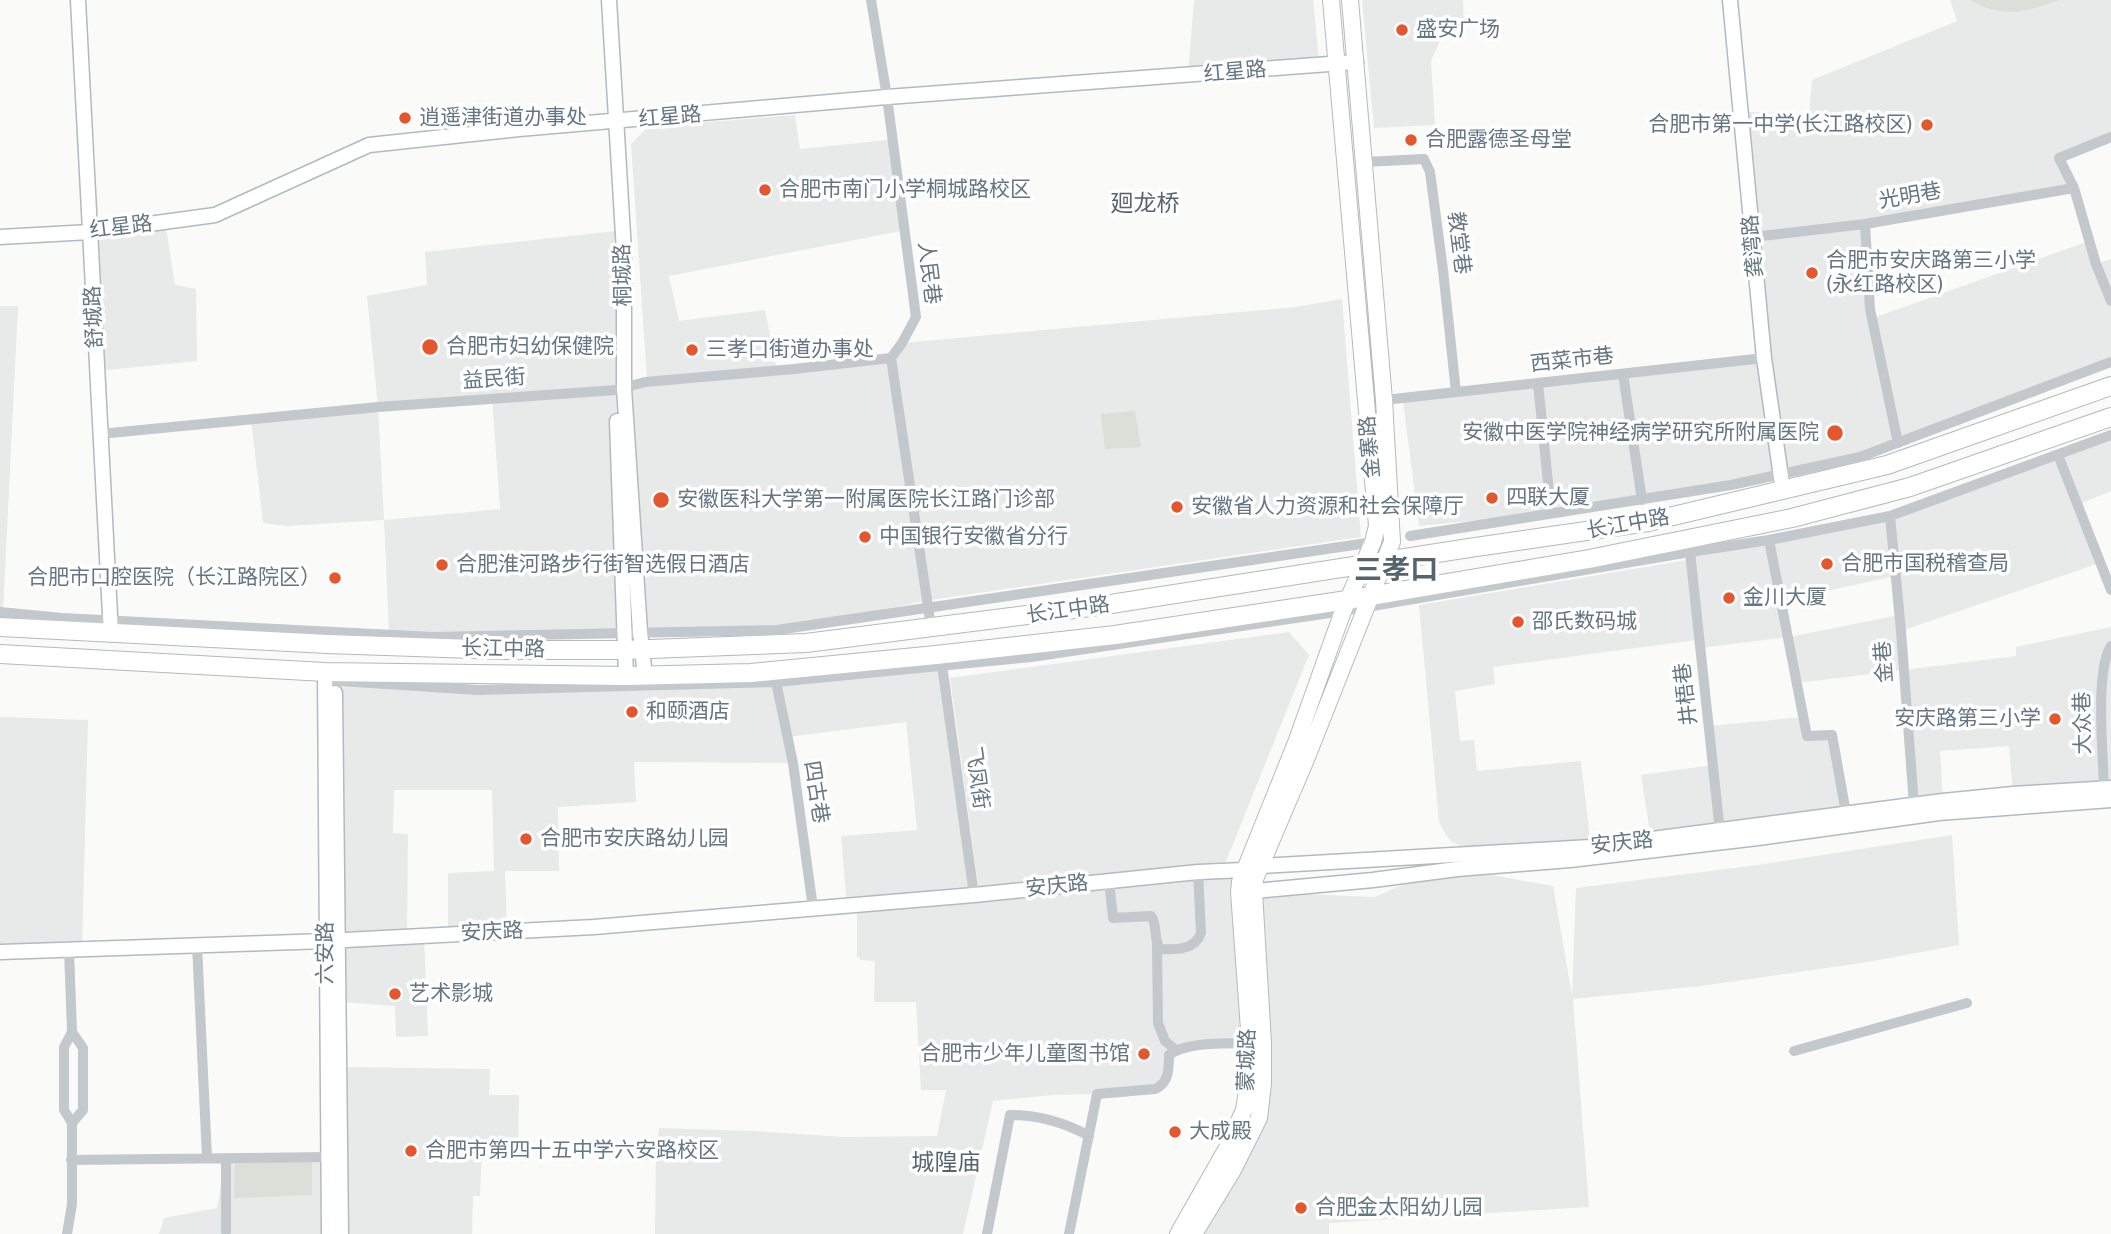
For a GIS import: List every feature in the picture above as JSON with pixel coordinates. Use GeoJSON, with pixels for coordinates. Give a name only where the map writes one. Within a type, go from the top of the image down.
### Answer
{"type":"FeatureCollection","features":[{"type":"Feature","properties":{"kind":"highway","name":"长江中路"},"geometry":{"type":"LineString","coordinates":[[0,627],[110,627],[389,647],[633,641],[806,643],[1098,606],[1648,522],[1782,483],[1887,465],[2111,386]]}},
{"type":"Feature","properties":{"kind":"highway","name":"长江中路"},"geometry":{"type":"LineString","coordinates":[[0,654],[330,676],[645,676],[751,673],[1115,635],[1345,606],[1792,518],[1910,487],[2111,417]]}},
{"type":"Feature","properties":{"kind":"main road","name":"金寨路"},"geometry":{"type":"LineString","coordinates":[[1244,870],[1297,740],[1345,606],[1364,565],[1379,541],[1331,0]]}},
{"type":"Feature","properties":{"kind":"main road","name":"金寨路"},"geometry":{"type":"LineString","coordinates":[[1246,892],[1261,866],[1307,757],[1393,534],[1350,0]]}},
{"type":"Feature","properties":{"kind":"main road","name":"蒙城路"},"geometry":{"type":"LineString","coordinates":[[1194,1234],[1233,1170],[1259,1118],[1263,1084],[1263,1043],[1244,870]]}},
{"type":"Feature","properties":{"kind":"main road","name":"蒙城路"},"geometry":{"type":"LineString","coordinates":[[1178,1234],[1227,1147],[1244,1110],[1250,1043],[1246,892]]}},
{"type":"Feature","properties":{"kind":"street","name":"舒城路"},"geometry":{"type":"LineString","coordinates":[[78,0],[110,627]]}},
{"type":"Feature","properties":{"kind":"street","name":"桐城路"},"geometry":{"type":"LineString","coordinates":[[601,0],[613,122]]}},
{"type":"Feature","properties":{"kind":"street","name":"桐城路"},"geometry":{"type":"LineString","coordinates":[[609,0],[620,389],[633,641],[626,676]]}},
{"type":"Feature","properties":{"kind":"street","name":"人民巷"},"geometry":{"type":"LineString","coordinates":[[871,0],[887,97],[916,317],[891,358]]}},
{"type":"Feature","properties":{"kind":"street","name":"龚湾路"},"geometry":{"type":"LineString","coordinates":[[1730,0],[1764,358],[1782,483]]}},
{"type":"Feature","properties":{"kind":"street","name":"红星路"},"geometry":{"type":"LineString","coordinates":[[0,237],[90,232],[215,215],[369,145],[887,97],[1356,62]]}},
{"type":"Feature","properties":{"kind":"street"},"geometry":{"type":"LineString","coordinates":[[2111,137],[2059,158],[2074,188],[2096,264],[2111,301]]}},
{"type":"Feature","properties":{"kind":"street","name":"教堂巷"},"geometry":{"type":"LineString","coordinates":[[1365,162],[1424,159],[1430,172],[1456,392]]}},
{"type":"Feature","properties":{"kind":"street","name":"光明巷"},"geometry":{"type":"LineString","coordinates":[[1753,237],[1865,223],[2074,188]]}},
{"type":"Feature","properties":{"kind":"street"},"geometry":{"type":"LineString","coordinates":[[1865,223],[1870,309],[1898,443]]}},
{"type":"Feature","properties":{"kind":"street"},"geometry":{"type":"LineString","coordinates":[[891,358],[931,628]]}},
{"type":"Feature","properties":{"kind":"street","name":"益民街"},"geometry":{"type":"LineString","coordinates":[[100,434],[378,407],[620,389],[645,382],[891,358]]}},
{"type":"Feature","properties":{"kind":"street","name":"西菜市巷"},"geometry":{"type":"LineString","coordinates":[[1384,400],[1764,358]]}},
{"type":"Feature","properties":{"kind":"street"},"geometry":{"type":"LineString","coordinates":[[1410,536],[1731,485],[1782,483],[1860,457],[2111,362]]}},
{"type":"Feature","properties":{"kind":"street"},"geometry":{"type":"LineString","coordinates":[[1623,374],[1642,500]]}},
{"type":"Feature","properties":{"kind":"street"},"geometry":{"type":"LineString","coordinates":[[1538,383],[1551,513]]}},
{"type":"Feature","properties":{"kind":"street"},"geometry":{"type":"LineString","coordinates":[[1368,601],[1769,540],[1889,516],[2111,435]]}},
{"type":"Feature","properties":{"kind":"street"},"geometry":{"type":"LineString","coordinates":[[2058,456],[2111,590]]}},
{"type":"Feature","properties":{"kind":"street","name":"金巷"},"geometry":{"type":"LineString","coordinates":[[1889,516],[1914,805]]}},
{"type":"Feature","properties":{"kind":"street"},"geometry":{"type":"LineString","coordinates":[[1769,540],[1807,736],[1832,735],[1846,813]]}},
{"type":"Feature","properties":{"kind":"street"},"geometry":{"type":"LineString","coordinates":[[633,641],[777,630],[1379,541]]}},
{"type":"Feature","properties":{"kind":"street","name":"井梧巷"},"geometry":{"type":"LineString","coordinates":[[1690,552],[1720,832]]}},
{"type":"Feature","properties":{"kind":"street"},"geometry":{"type":"LineString","coordinates":[[0,661],[330,676],[478,690],[776,682],[1031,657],[1345,606]]}},
{"type":"Feature","properties":{"kind":"street"},"geometry":{"type":"LineString","coordinates":[[0,612],[110,627]]}},
{"type":"Feature","properties":{"kind":"street","name":"桐城路"},"geometry":{"type":"LineString","coordinates":[[633,641],[645,676]]}},
{"type":"Feature","properties":{"kind":"street","name":"大众巷"},"geometry":{"type":"LineString","coordinates":[[2108,790],[2102,678],[2105,657],[2111,646]]}},
{"type":"Feature","properties":{"kind":"street","name":"飞凤街"},"geometry":{"type":"LineString","coordinates":[[942,665],[974,895]]}},
{"type":"Feature","properties":{"kind":"street","name":"六安路"},"geometry":{"type":"LineString","coordinates":[[329,1234],[334,1157],[330,676]]}},
{"type":"Feature","properties":{"kind":"street","name":"四古巷"},"geometry":{"type":"LineString","coordinates":[[776,682],[793,763],[813,908]]}},
{"type":"Feature","properties":{"kind":"street","name":"安庆路"},"geometry":{"type":"LineString","coordinates":[[0,952],[594,927],[974,895],[1244,870],[1261,866],[1591,847],[2013,794],[2108,790]]}},
{"type":"Feature","properties":{"kind":"street","name":"安庆路"},"geometry":{"type":"LineString","coordinates":[[1246,892],[1731,841],[2108,790]]}},
{"type":"Feature","properties":{"kind":"street"},"geometry":{"type":"LineString","coordinates":[[1157,944],[1163,950],[1193,946],[1198,941],[1198,873]]}},
{"type":"Feature","properties":{"kind":"street"},"geometry":{"type":"LineString","coordinates":[[1109,881],[1113,918],[1151,916],[1154,919],[1158,1023],[1165,1041],[1176,1050]]}},
{"type":"Feature","properties":{"kind":"street"},"geometry":{"type":"LineString","coordinates":[[197,945],[207,1158]]}},
{"type":"Feature","properties":{"kind":"street"},"geometry":{"type":"LineString","coordinates":[[67,1234],[72,1204],[72,1123],[64,1110],[64,1047],[72,1032],[69,950]]}},
{"type":"Feature","properties":{"kind":"street"},"geometry":{"type":"LineString","coordinates":[[1794,1051],[1967,1003]]}},
{"type":"Feature","properties":{"kind":"street"},"geometry":{"type":"LineString","coordinates":[[72,1032],[83,1048],[83,1110],[72,1123]]}},
{"type":"Feature","properties":{"kind":"street"},"geometry":{"type":"LineString","coordinates":[[1069,1234],[1097,1094],[1155,1089],[1161,1086],[1165,1082],[1169,1055],[1176,1050],[1250,1043]]}},
{"type":"Feature","properties":{"kind":"street"},"geometry":{"type":"LineString","coordinates":[[987,1234],[1010,1115],[1049,1119],[1070,1125],[1089,1136]]}},
{"type":"Feature","properties":{"kind":"street"},"geometry":{"type":"LineString","coordinates":[[71,1160],[334,1157]]}},
{"type":"Feature","properties":{"kind":"street","name":"六安路"},"geometry":{"type":"LineString","coordinates":[[334,1157],[341,1234]]}},
{"type":"Feature","properties":{"kind":"street"},"geometry":{"type":"LineString","coordinates":[[226,1158],[226,1232]]}},
{"type":"Feature","properties":{"kind":"shaded area"},"geometry":{"type":"Polygon","coordinates":[[[1194,0],[1313,0],[1319,60],[1188,76],[1194,0]]]}},
{"type":"Feature","properties":{"kind":"shaded area"},"geometry":{"type":"Polygon","coordinates":[[[1362,0],[1463,0],[1464,24],[1445,29],[1431,61],[1435,125],[1374,128],[1362,0]]]}},
{"type":"Feature","properties":{"kind":"shaded area"},"geometry":{"type":"Polygon","coordinates":[[[1950,0],[2111,0],[2111,137],[2060,158],[2074,188],[1866,223],[1873,318],[2089,241],[2096,264],[2111,259],[2111,362],[1860,457],[1551,513],[1419,526],[1403,401],[1764,358],[1741,112],[1809,113],[1812,80],[1957,21],[1950,0]]]}},
{"type":"Feature","properties":{"kind":"shaded area"},"geometry":{"type":"Polygon","coordinates":[[[1970,0],[2059,0],[2035,8],[2004,12],[1970,0]]]}},
{"type":"Feature","properties":{"kind":"shaded area","name":"合肥市南门小学桐城路校区"},"geometry":{"type":"Polygon","coordinates":[[[795,115],[800,149],[888,140],[901,231],[669,276],[679,321],[765,310],[776,366],[647,379],[631,144],[648,127],[795,115]]]}},
{"type":"Feature","properties":{"kind":"shaded area"},"geometry":{"type":"Polygon","coordinates":[[[165,221],[175,285],[196,289],[197,361],[97,371],[90,232],[165,221]]]}},
{"type":"Feature","properties":{"kind":"shaded area"},"geometry":{"type":"Polygon","coordinates":[[[616,231],[616,390],[624,632],[389,635],[384,520],[500,509],[492,398],[378,407],[367,296],[427,285],[425,252],[616,231]]]}},
{"type":"Feature","properties":{"kind":"shaded area"},"geometry":{"type":"Polygon","coordinates":[[[1342,299],[1361,537],[931,600],[777,630],[640,632],[624,388],[890,358],[902,343],[1295,307],[1342,299]]]}},
{"type":"Feature","properties":{"kind":"shaded area"},"geometry":{"type":"Polygon","coordinates":[[[0,306],[18,306],[3,612],[0,612],[0,306]]]}},
{"type":"Feature","properties":{"kind":"shaded area"},"geometry":{"type":"Polygon","coordinates":[[[378,407],[384,520],[287,526],[263,523],[251,419],[378,407]]]}},
{"type":"Feature","properties":{"kind":"shaded area"},"geometry":{"type":"Polygon","coordinates":[[[1135,411],[1141,447],[1105,449],[1101,414],[1135,411]]]}},
{"type":"Feature","properties":{"kind":"shaded area"},"geometry":{"type":"Polygon","coordinates":[[[2111,436],[2111,491],[2077,505],[2100,563],[1901,631],[1904,670],[1797,683],[1788,637],[1700,648],[1690,552],[1890,516],[2111,436]],[[1895,576],[1782,601],[1789,637],[1899,615],[1895,576]]]}},
{"type":"Feature","properties":{"kind":"shaded area"},"geometry":{"type":"Polygon","coordinates":[[[1687,560],[1696,640],[1493,667],[1495,684],[1455,691],[1460,741],[1474,740],[1477,771],[1581,761],[1590,839],[1477,850],[1452,842],[1439,822],[1419,605],[1687,560]]]}},
{"type":"Feature","properties":{"kind":"shaded area"},"geometry":{"type":"Polygon","coordinates":[[[2111,627],[2111,788],[2013,794],[2009,746],[1940,751],[1943,801],[1914,805],[1904,670],[2016,656],[2016,647],[2111,627]]]}},
{"type":"Feature","properties":{"kind":"shaded area"},"geometry":{"type":"Polygon","coordinates":[[[1289,632],[1309,655],[1225,864],[979,891],[950,678],[1289,632]]]}},
{"type":"Feature","properties":{"kind":"shaded area"},"geometry":{"type":"Polygon","coordinates":[[[942,665],[974,895],[1244,870],[1250,1043],[1176,1050],[1161,1086],[1097,1094],[993,1101],[963,1234],[655,1234],[656,1151],[659,1128],[844,1137],[937,1136],[946,1090],[921,1090],[916,1002],[874,1002],[875,961],[860,960],[857,957],[857,905],[847,906],[841,836],[917,830],[906,722],[788,737],[793,763],[634,762],[636,802],[558,807],[559,871],[505,871],[507,931],[448,934],[448,873],[494,871],[492,790],[394,790],[393,833],[408,834],[407,936],[424,936],[428,1036],[396,1037],[395,1006],[338,1002],[335,681],[478,690],[942,665]]]}},
{"type":"Feature","properties":{"kind":"shaded area"},"geometry":{"type":"Polygon","coordinates":[[[0,717],[88,720],[82,949],[0,952],[0,717]]]}},
{"type":"Feature","properties":{"kind":"shaded area"},"geometry":{"type":"Polygon","coordinates":[[[1803,717],[1807,736],[1832,735],[1846,813],[1651,840],[1641,775],[1713,765],[1710,726],[1803,717]]]}},
{"type":"Feature","properties":{"kind":"shaded area"},"geometry":{"type":"Polygon","coordinates":[[[1952,835],[1959,945],[1868,962],[1701,986],[1573,999],[1589,1207],[1329,1223],[1329,1234],[1194,1234],[1259,1118],[1254,892],[1375,897],[1424,875],[1457,869],[1553,886],[1572,995],[1576,888],[1758,865],[1952,835]]]}},
{"type":"Feature","properties":{"kind":"shaded area","name":"合肥市第四十五中学六安路校区"},"geometry":{"type":"Polygon","coordinates":[[[339,1067],[490,1069],[489,1095],[519,1095],[518,1151],[482,1151],[480,1196],[473,1196],[472,1234],[341,1234],[339,1067]]]}},
{"type":"Feature","properties":{"kind":"shaded area"},"geometry":{"type":"Polygon","coordinates":[[[328,1157],[329,1234],[159,1234],[164,1218],[217,1208],[226,1158],[328,1157]]]}},
{"type":"Feature","properties":{"kind":"shaded area"},"geometry":{"type":"Polygon","coordinates":[[[235,1162],[312,1162],[312,1195],[234,1198],[235,1162]]]}},
{"type":"Feature","properties":{"kind":"place","name":"盛安广场"},"geometry":{"type":"Point","coordinates":[1402,30]}},
{"type":"Feature","properties":{"kind":"place","name":"逍遥津街道办事处"},"geometry":{"type":"Point","coordinates":[405,118]}},
{"type":"Feature","properties":{"kind":"place","name":"合肥市第一中学(长江路校区)"},"geometry":{"type":"Point","coordinates":[1927,125]}},
{"type":"Feature","properties":{"kind":"place","name":"合肥露德圣母堂"},"geometry":{"type":"Point","coordinates":[1411,140]}},
{"type":"Feature","properties":{"kind":"place","name":"合肥市南门小学桐城路校区"},"geometry":{"type":"Point","coordinates":[765,190]}},
{"type":"Feature","properties":{"kind":"place","name":"合肥市安庆路第三小学 (永红路校区)"},"geometry":{"type":"Point","coordinates":[1812,273]}},
{"type":"Feature","properties":{"kind":"place","name":"合肥市妇幼保健院"},"geometry":{"type":"Point","coordinates":[430,347]}},
{"type":"Feature","properties":{"kind":"place","name":"三孝口街道办事处"},"geometry":{"type":"Point","coordinates":[692,350]}},
{"type":"Feature","properties":{"kind":"place","name":"安徽中医学院神经病学研究所附属医院"},"geometry":{"type":"Point","coordinates":[1835,433]}},
{"type":"Feature","properties":{"kind":"place","name":"四联大厦"},"geometry":{"type":"Point","coordinates":[1492,498]}},
{"type":"Feature","properties":{"kind":"place","name":"安徽医科大学第一附属医院长江路门诊部"},"geometry":{"type":"Point","coordinates":[661,500]}},
{"type":"Feature","properties":{"kind":"place","name":"安徽省人力资源和社会保障厅"},"geometry":{"type":"Point","coordinates":[1177,507]}},
{"type":"Feature","properties":{"kind":"place","name":"中国银行安徽省分行"},"geometry":{"type":"Point","coordinates":[865,537]}},
{"type":"Feature","properties":{"kind":"place","name":"合肥市国税稽查局"},"geometry":{"type":"Point","coordinates":[1827,564]}},
{"type":"Feature","properties":{"kind":"place","name":"合肥淮河路步行街智选假日酒店"},"geometry":{"type":"Point","coordinates":[442,565]}},
{"type":"Feature","properties":{"kind":"place","name":"合肥市口腔医院（长江路院区）"},"geometry":{"type":"Point","coordinates":[335,578]}},
{"type":"Feature","properties":{"kind":"place","name":"金川大厦"},"geometry":{"type":"Point","coordinates":[1729,598]}},
{"type":"Feature","properties":{"kind":"place","name":"邵氏数码城"},"geometry":{"type":"Point","coordinates":[1518,622]}},
{"type":"Feature","properties":{"kind":"place","name":"和颐酒店"},"geometry":{"type":"Point","coordinates":[632,712]}},
{"type":"Feature","properties":{"kind":"place","name":"安庆路第三小学"},"geometry":{"type":"Point","coordinates":[2055,719]}},
{"type":"Feature","properties":{"kind":"place","name":"合肥市安庆路幼儿园"},"geometry":{"type":"Point","coordinates":[526,839]}},
{"type":"Feature","properties":{"kind":"place","name":"艺术影城"},"geometry":{"type":"Point","coordinates":[395,994]}},
{"type":"Feature","properties":{"kind":"place","name":"合肥市少年儿童图书馆"},"geometry":{"type":"Point","coordinates":[1144,1054]}},
{"type":"Feature","properties":{"kind":"place","name":"大成殿"},"geometry":{"type":"Point","coordinates":[1175,1132]}},
{"type":"Feature","properties":{"kind":"place","name":"合肥市第四十五中学六安路校区"},"geometry":{"type":"Point","coordinates":[411,1151]}},
{"type":"Feature","properties":{"kind":"place","name":"合肥金太阳幼儿园"},"geometry":{"type":"Point","coordinates":[1301,1208]}},
{"type":"Feature","properties":{"kind":"district","name":"廻龙桥"},"geometry":{"type":"Point","coordinates":[1145,204]}},
{"type":"Feature","properties":{"kind":"district","name":"三孝口"},"geometry":{"type":"Point","coordinates":[1396,570]}},
{"type":"Feature","properties":{"kind":"district","name":"城隍庙"},"geometry":{"type":"Point","coordinates":[946,1163]}}]}
